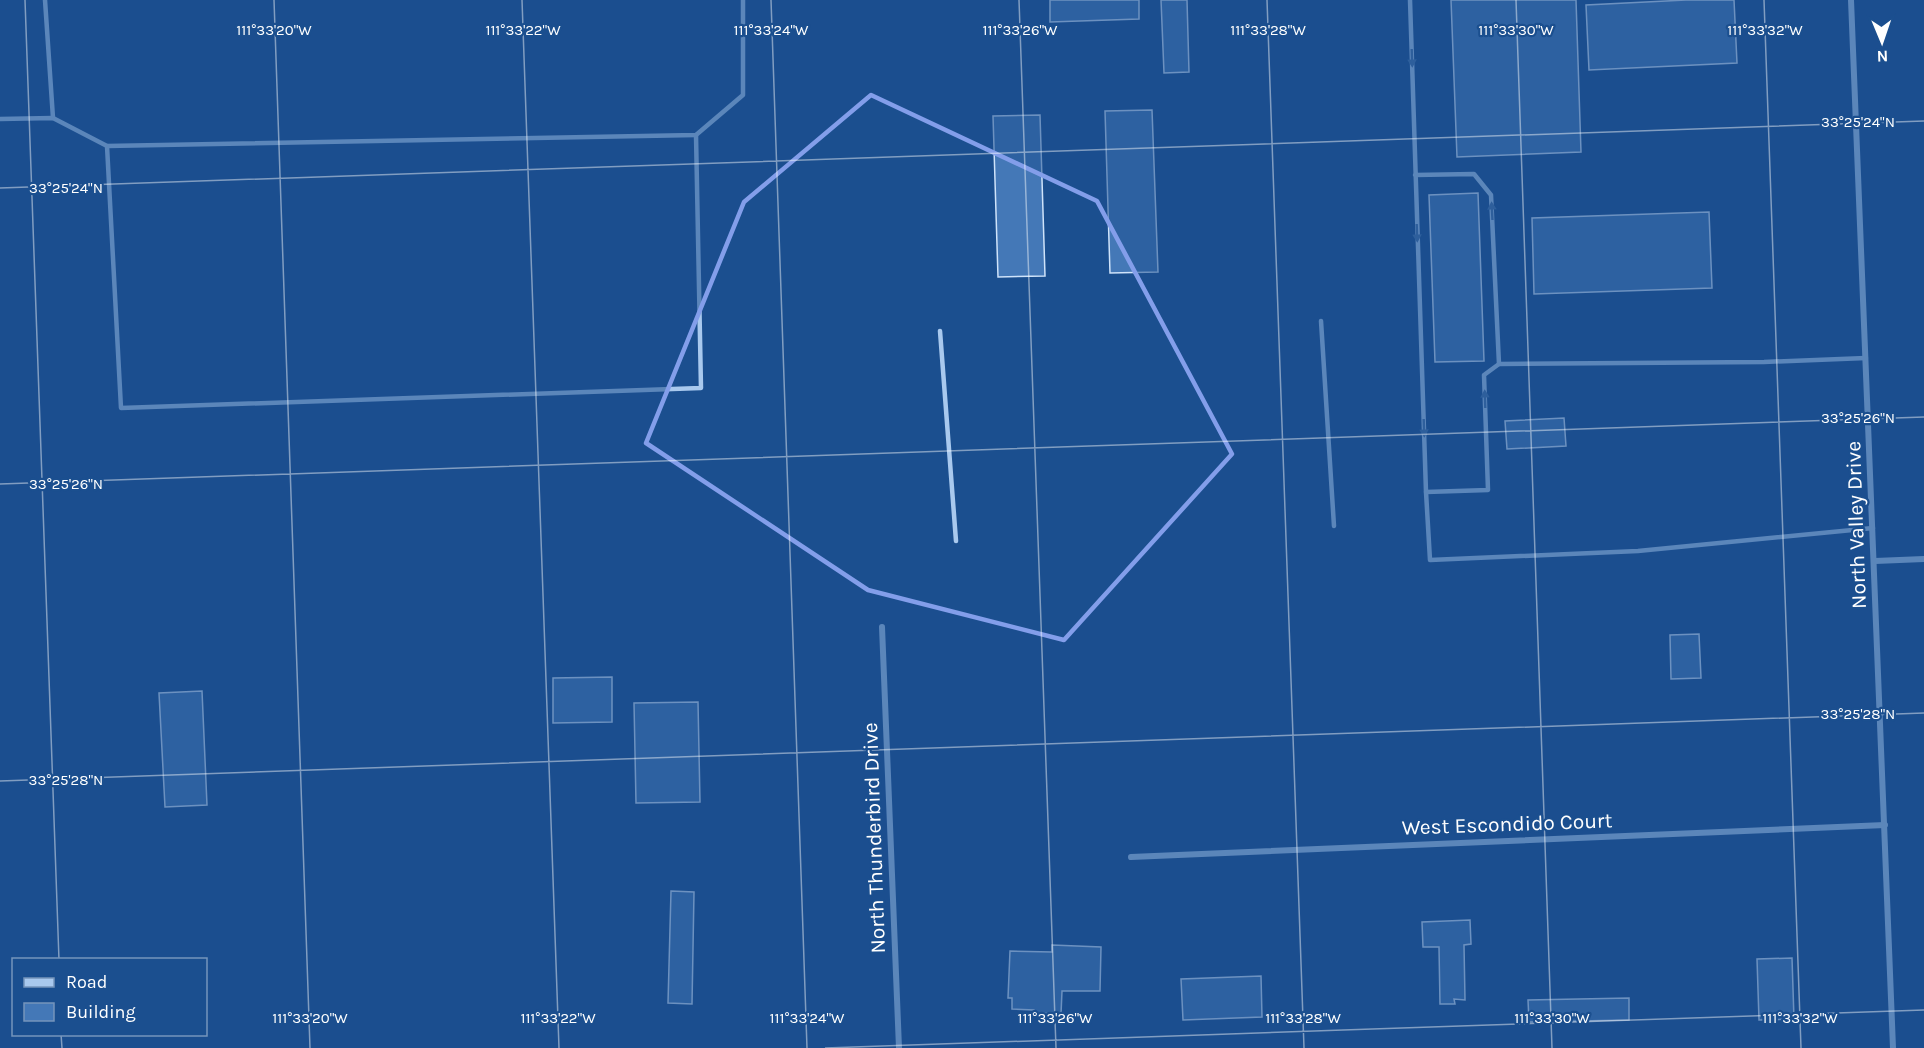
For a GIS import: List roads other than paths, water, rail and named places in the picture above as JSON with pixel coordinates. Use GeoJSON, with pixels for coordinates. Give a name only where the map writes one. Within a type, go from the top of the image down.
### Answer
{"type":"FeatureCollection","features":[{"type":"Feature","properties":{"kind":"street","name":"North Valley Drive"},"geometry":{"type":"LineString","coordinates":[[1851,0],[1893,1048]]}},
{"type":"Feature","properties":{"kind":"street"},"geometry":{"type":"LineString","coordinates":[[1875,561],[1924,559]]}},
{"type":"Feature","properties":{"kind":"street","name":"North Thunderbird Drive"},"geometry":{"type":"LineString","coordinates":[[882,627],[899,1048]]}},
{"type":"Feature","properties":{"kind":"street","name":"West Escondido Court"},"geometry":{"type":"LineString","coordinates":[[1131,856],[1885,825]]}},
{"type":"Feature","properties":{"kind":"lane"},"geometry":{"type":"LineString","coordinates":[[45,0],[53,118]]}},
{"type":"Feature","properties":{"kind":"lane"},"geometry":{"type":"LineString","coordinates":[[0,119],[53,118],[107,146],[696,135],[743,95],[743,0]]}},
{"type":"Feature","properties":{"kind":"lane"},"geometry":{"type":"LineString","coordinates":[[1410,0],[1430,560],[1638,551],[1873,528]]}},
{"type":"Feature","properties":{"kind":"lane"},"geometry":{"type":"LineString","coordinates":[[107,146],[121,408],[701,388],[696,135]]}},
{"type":"Feature","properties":{"kind":"lane"},"geometry":{"type":"LineString","coordinates":[[1415,175],[1474,174],[1491,195],[1499,364]]}},
{"type":"Feature","properties":{"kind":"lane"},"geometry":{"type":"LineString","coordinates":[[1321,321],[1334,526]]}},
{"type":"Feature","properties":{"kind":"lane"},"geometry":{"type":"LineString","coordinates":[[940,330],[956,541]]}},
{"type":"Feature","properties":{"kind":"lane"},"geometry":{"type":"LineString","coordinates":[[1426,492],[1488,489],[1485,375],[1499,364],[1764,362],[1866,358]]}}]}
